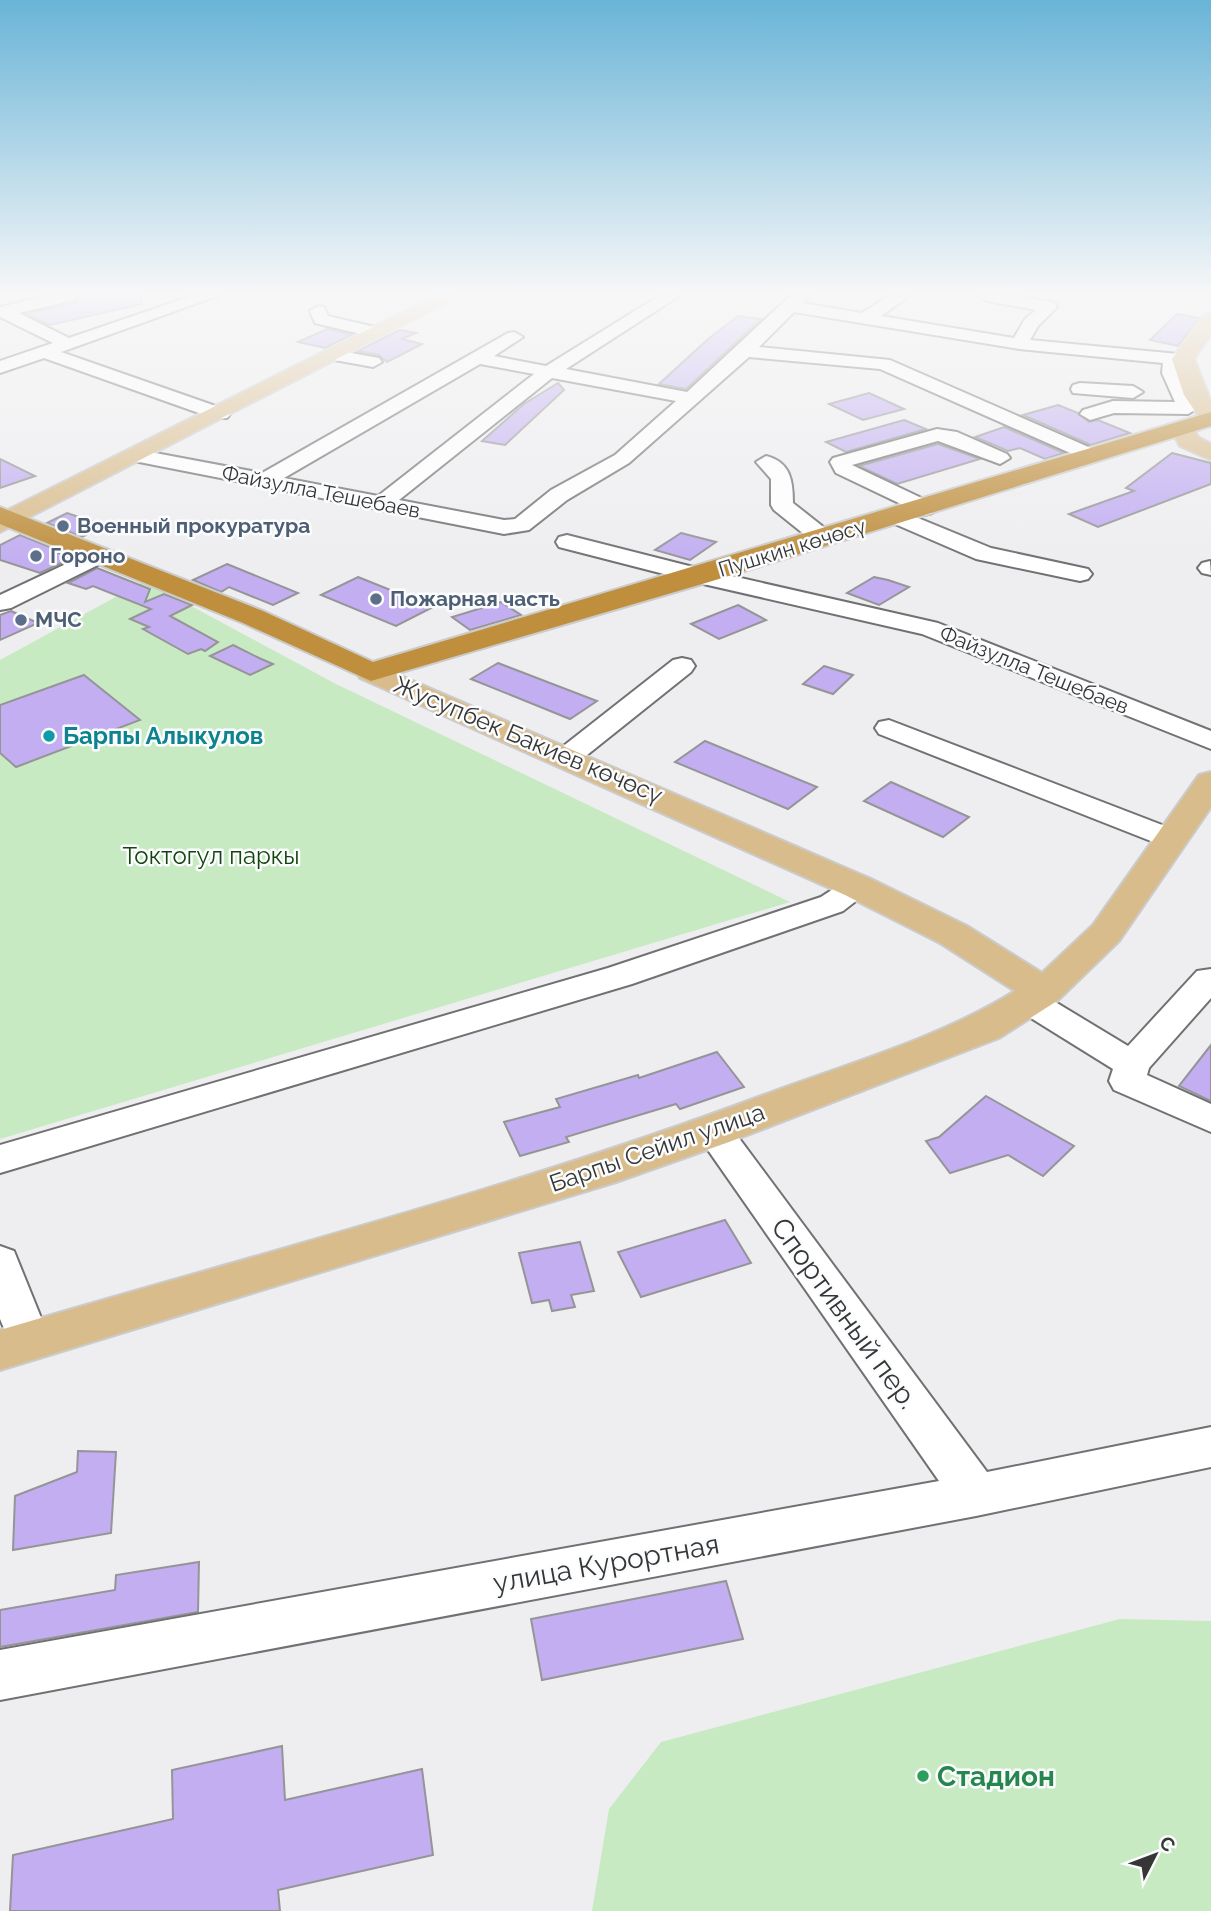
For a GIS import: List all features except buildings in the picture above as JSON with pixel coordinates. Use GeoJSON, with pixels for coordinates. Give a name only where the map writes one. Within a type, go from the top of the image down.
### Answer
{"type":"FeatureCollection","features":[{"type":"Feature","properties":{"kind":"highway","name":"Пушкин көчөсү"},"geometry":{"type":"LineString","coordinates":[[371,672],[699,576],[1211,419]]}},
{"type":"Feature","properties":{"kind":"highway","name":"Жусупбек Бакиев көчөсү"},"geometry":{"type":"LineString","coordinates":[[3,519],[253,617],[371,672]]}},
{"type":"Feature","properties":{"kind":"main road"},"geometry":{"type":"LineString","coordinates":[[3,519],[276,385]]}},
{"type":"Feature","properties":{"kind":"main road"},"geometry":{"type":"LineString","coordinates":[[1185,385],[1188,395],[1211,419]]}},
{"type":"Feature","properties":{"kind":"main road"},"geometry":{"type":"LineString","coordinates":[[1182,428],[1188,441],[1211,453]]}},
{"type":"Feature","properties":{"kind":"main road","name":"Жусупбек Бакиев көчөсү"},"geometry":{"type":"LineString","coordinates":[[371,672],[858,887],[980,947],[1037,997]]}},
{"type":"Feature","properties":{"kind":"main road","name":"Барпы Сейил улица"},"geometry":{"type":"LineString","coordinates":[[15,1345],[600,1170],[714,1131],[985,1028],[1037,997],[1070,971],[1106,933],[1211,782]]}},
{"type":"Feature","properties":{"kind":"street"},"geometry":{"type":"LineString","coordinates":[[134,385],[220,414]]}},
{"type":"Feature","properties":{"kind":"street"},"geometry":{"type":"LineString","coordinates":[[262,482],[431,385]]}},
{"type":"Feature","properties":{"kind":"street"},"geometry":{"type":"LineString","coordinates":[[381,504],[532,385]]}},
{"type":"Feature","properties":{"kind":"street"},"geometry":{"type":"LineString","coordinates":[[617,385],[690,398],[705,385]]}},
{"type":"Feature","properties":{"kind":"street"},"geometry":{"type":"LineString","coordinates":[[932,385],[1093,456]]}},
{"type":"Feature","properties":{"kind":"street"},"geometry":{"type":"LineString","coordinates":[[1080,389],[1188,395],[1188,408],[1113,407],[1090,414]]}},
{"type":"Feature","properties":{"kind":"street","name":"Файзулла Тешебаев"},"geometry":{"type":"LineString","coordinates":[[134,455],[262,482],[510,528],[522,525],[559,495],[622,459],[690,398]]}},
{"type":"Feature","properties":{"kind":"street"},"geometry":{"type":"LineString","coordinates":[[924,508],[843,469],[840,462],[936,435],[950,436],[1000,457]]}},
{"type":"Feature","properties":{"kind":"street"},"geometry":{"type":"LineString","coordinates":[[766,462],[782,478],[782,505],[823,538]]}},
{"type":"Feature","properties":{"kind":"street"},"geometry":{"type":"LineString","coordinates":[[896,516],[984,554],[1080,575]]}},
{"type":"Feature","properties":{"kind":"street","name":"Файзулла Тешебаев"},"geometry":{"type":"LineString","coordinates":[[567,542],[699,576],[929,628],[993,651],[1211,741]]}},
{"type":"Feature","properties":{"kind":"street"},"geometry":{"type":"LineString","coordinates":[[2,603],[100,555]]}},
{"type":"Feature","properties":{"kind":"street"},"geometry":{"type":"LineString","coordinates":[[567,757],[682,666]]}},
{"type":"Feature","properties":{"kind":"street"},"geometry":{"type":"LineString","coordinates":[[889,728],[1172,839]]}},
{"type":"Feature","properties":{"kind":"street"},"geometry":{"type":"LineString","coordinates":[[0,1158],[620,976],[832,904],[858,887]]}},
{"type":"Feature","properties":{"kind":"street"},"geometry":{"type":"LineString","coordinates":[[1209,979],[1132,1064],[1127,1081],[1211,1119]]}},
{"type":"Feature","properties":{"kind":"street"},"geometry":{"type":"LineString","coordinates":[[1037,997],[1132,1064]]}},
{"type":"Feature","properties":{"kind":"street","name":"Спортивный пер."},"geometry":{"type":"LineString","coordinates":[[714,1131],[976,1494]]}},
{"type":"Feature","properties":{"kind":"street"},"geometry":{"type":"LineString","coordinates":[[0,1262],[15,1345]]}},
{"type":"Feature","properties":{"kind":"street","name":"улица Курортная"},"geometry":{"type":"LineString","coordinates":[[0,1675],[976,1494],[1211,1447]]}},
{"type":"Feature","properties":{"kind":"green space","name":"Токтогул паркы"},"geometry":{"type":"Polygon","coordinates":[[[145,581],[334,683],[790,902],[0,1139],[0,660],[145,581]]]}},
{"type":"Feature","properties":{"kind":"green space","name":"Стадион"},"geometry":{"type":"Polygon","coordinates":[[[1120,1619],[1211,1621],[1211,1911],[592,1911],[609,1809],[661,1742],[1120,1619]]]}},
{"type":"Feature","properties":{"kind":"place","name":"Военный прокуратура"},"geometry":{"type":"Point","coordinates":[63,526]}},
{"type":"Feature","properties":{"kind":"place","name":"Гороно"},"geometry":{"type":"Point","coordinates":[36,556]}},
{"type":"Feature","properties":{"kind":"place","name":"Пожарная часть"},"geometry":{"type":"Point","coordinates":[376,599]}},
{"type":"Feature","properties":{"kind":"place","name":"МЧС"},"geometry":{"type":"Point","coordinates":[21,620]}},
{"type":"Feature","properties":{"kind":"place","name":"Барпы Алыкулов"},"geometry":{"type":"Point","coordinates":[49,736]}},
{"type":"Feature","properties":{"kind":"place","name":"Стадион"},"geometry":{"type":"Point","coordinates":[923,1776]}}]}
